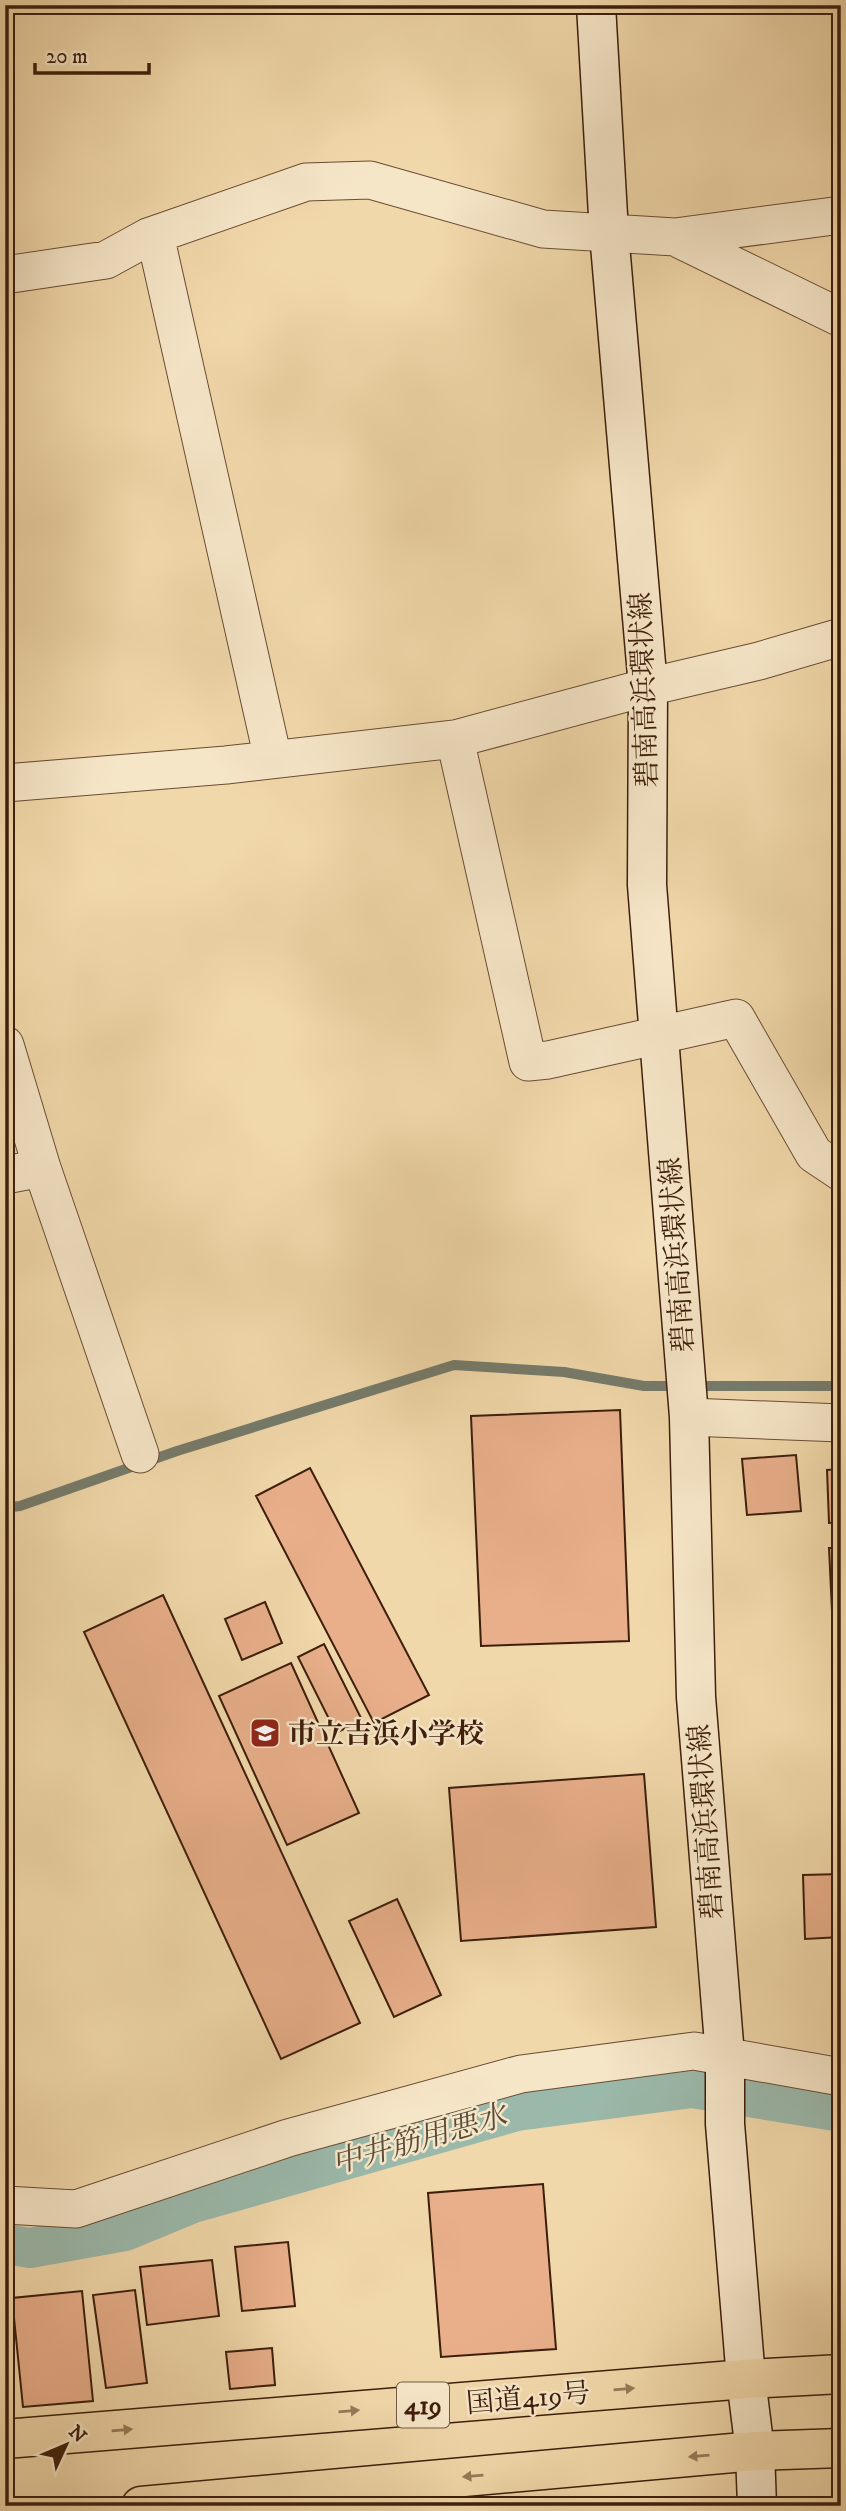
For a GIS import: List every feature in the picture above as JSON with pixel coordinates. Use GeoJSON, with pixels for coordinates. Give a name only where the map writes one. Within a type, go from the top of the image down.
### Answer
{"type":"FeatureCollection","features":[{"type":"Feature","properties":{"kind":"highway","name":"国道419号"},"geometry":{"type":"LineString","coordinates":[[5,2439],[746,2379],[841,2374]]}},
{"type":"Feature","properties":{"kind":"highway"},"geometry":{"type":"LineString","coordinates":[[141,2506],[755,2451],[841,2448]]}},
{"type":"Feature","properties":{"kind":"main road","name":"碧南高浜環状線"},"geometry":{"type":"LineString","coordinates":[[596,5],[609,233],[648,687],[647,885],[688,1414],[696,1697],[725,2056],[725,2124],[746,2379],[755,2451],[757,2506]]}},
{"type":"Feature","properties":{"kind":"street"},"geometry":{"type":"LineString","coordinates":[[6,270],[106,260],[155,234],[306,182],[370,180],[543,229],[675,237],[841,215]]}},
{"type":"Feature","properties":{"kind":"street"},"geometry":{"type":"LineString","coordinates":[[155,234],[273,760]]}},
{"type":"Feature","properties":{"kind":"street"},"geometry":{"type":"LineString","coordinates":[[675,237],[841,318]]}},
{"type":"Feature","properties":{"kind":"street"},"geometry":{"type":"LineString","coordinates":[[5,783],[273,760],[454,739],[841,638]]}},
{"type":"Feature","properties":{"kind":"street"},"geometry":{"type":"LineString","coordinates":[[454,739],[528,1062],[548,1060],[736,1018],[814,1154],[841,1172]]}},
{"type":"Feature","properties":{"kind":"street"},"geometry":{"type":"LineString","coordinates":[[5,1045],[42,1168],[140,1454]]}},
{"type":"Feature","properties":{"kind":"street"},"geometry":{"type":"LineString","coordinates":[[5,1175],[42,1168]]}},
{"type":"Feature","properties":{"kind":"street"},"geometry":{"type":"LineString","coordinates":[[688,1414],[841,1423]]}},
{"type":"Feature","properties":{"kind":"street"},"geometry":{"type":"LineString","coordinates":[[5,2205],[76,2209],[288,2138],[521,2074],[694,2051],[841,2077]]}},
{"type":"Feature","properties":{"kind":"building"},"geometry":{"type":"Polygon","coordinates":[[[620,1410],[629,1641],[481,1646],[471,1416],[620,1410]]]}},
{"type":"Feature","properties":{"kind":"building"},"geometry":{"type":"Polygon","coordinates":[[[796,1455],[801,1511],[747,1515],[742,1459],[796,1455]]]}},
{"type":"Feature","properties":{"kind":"building"},"geometry":{"type":"Polygon","coordinates":[[[310,1468],[429,1695],[374,1723],[256,1496],[310,1468]]]}},
{"type":"Feature","properties":{"kind":"building"},"geometry":{"type":"Polygon","coordinates":[[[841,1469],[841,1522],[829,1523],[827,1470],[841,1469]]]}},
{"type":"Feature","properties":{"kind":"building"},"geometry":{"type":"Polygon","coordinates":[[[829,1548],[841,1548],[841,1611],[832,1611],[829,1548]]]}},
{"type":"Feature","properties":{"kind":"building"},"geometry":{"type":"Polygon","coordinates":[[[163,1595],[360,2023],[281,2059],[84,1632],[163,1595]]]}},
{"type":"Feature","properties":{"kind":"building"},"geometry":{"type":"Polygon","coordinates":[[[265,1602],[282,1643],[242,1660],[225,1619],[265,1602]]]}},
{"type":"Feature","properties":{"kind":"building"},"geometry":{"type":"Polygon","coordinates":[[[324,1644],[362,1720],[336,1733],[298,1657],[324,1644]]]}},
{"type":"Feature","properties":{"kind":"building"},"geometry":{"type":"Polygon","coordinates":[[[291,1663],[359,1813],[287,1845],[219,1696],[291,1663]]]}},
{"type":"Feature","properties":{"kind":"building"},"geometry":{"type":"Polygon","coordinates":[[[644,1774],[656,1927],[461,1941],[449,1788],[644,1774]]]}},
{"type":"Feature","properties":{"kind":"building"},"geometry":{"type":"Polygon","coordinates":[[[841,1874],[841,1937],[805,1939],[803,1875],[841,1874]]]}},
{"type":"Feature","properties":{"kind":"building"},"geometry":{"type":"Polygon","coordinates":[[[397,1899],[441,1995],[394,2017],[349,1921],[397,1899]]]}},
{"type":"Feature","properties":{"kind":"building"},"geometry":{"type":"Polygon","coordinates":[[[543,2184],[556,2349],[441,2357],[428,2193],[543,2184]]]}},
{"type":"Feature","properties":{"kind":"building"},"geometry":{"type":"Polygon","coordinates":[[[288,2242],[295,2306],[242,2311],[235,2247],[288,2242]]]}},
{"type":"Feature","properties":{"kind":"building"},"geometry":{"type":"Polygon","coordinates":[[[212,2260],[219,2316],[147,2325],[140,2267],[212,2260]]]}},
{"type":"Feature","properties":{"kind":"building"},"geometry":{"type":"Polygon","coordinates":[[[135,2290],[147,2383],[106,2388],[93,2295],[135,2290]]]}},
{"type":"Feature","properties":{"kind":"building"},"geometry":{"type":"Polygon","coordinates":[[[82,2291],[93,2401],[23,2407],[12,2298],[82,2291]]]}},
{"type":"Feature","properties":{"kind":"building"},"geometry":{"type":"Polygon","coordinates":[[[272,2348],[275,2385],[230,2389],[226,2352],[272,2348]]]}},
{"type":"Feature","properties":{"kind":"waterway"},"geometry":{"type":"LineString","coordinates":[[5,1508],[20,1506],[177,1451],[454,1365],[564,1372],[644,1386],[841,1386]]}},
{"type":"Feature","properties":{"kind":"waterway","name":"中井筋用悪水"},"geometry":{"type":"LineString","coordinates":[[5,2244],[30,2248],[125,2231],[193,2203],[517,2111],[692,2088],[841,2112]]}},
{"type":"Feature","properties":{"kind":"place","name":"市立吉浜小学校"},"geometry":{"type":"Point","coordinates":[265,1733]}}]}
